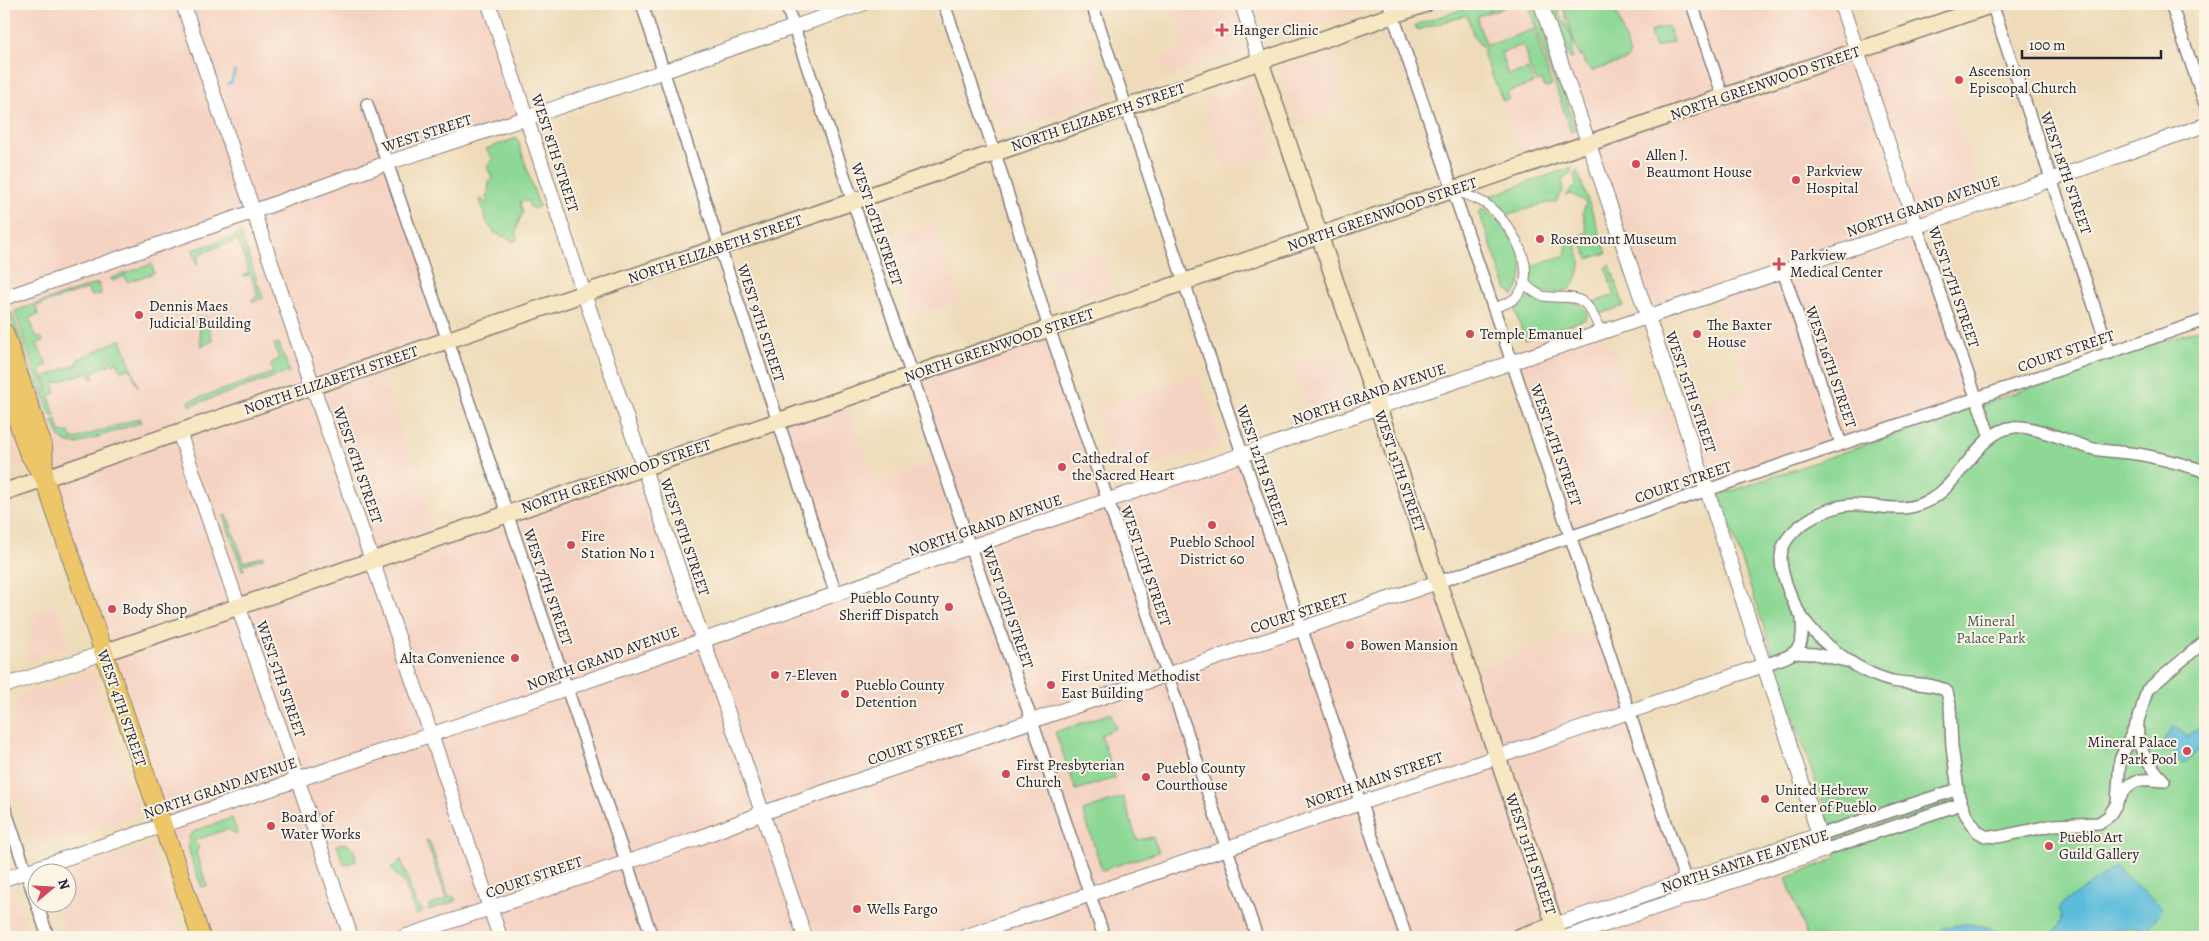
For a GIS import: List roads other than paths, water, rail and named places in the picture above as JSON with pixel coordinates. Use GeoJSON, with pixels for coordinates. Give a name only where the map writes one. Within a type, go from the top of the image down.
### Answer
{"type":"FeatureCollection","features":[{"type":"Feature","properties":{"kind":"main road","name":"NORTH ELIZABETH STREET"},"geometry":{"type":"LineString","coordinates":[[4,492],[720,248],[1260,61],[1391,9],[1425,4]]}},
{"type":"Feature","properties":{"kind":"main road","name":"NORTH GREENWOOD STREET"},"geometry":{"type":"LineString","coordinates":[[103,652],[1993,4]]}},
{"type":"Feature","properties":{"kind":"main road","name":"WEST 13TH STREET"},"geometry":{"type":"LineString","coordinates":[[1260,61],[1557,931]]}},
{"type":"Feature","properties":{"kind":"main road","name":"WEST 4TH STREET"},"geometry":{"type":"LineString","coordinates":[[4,332],[43,446],[44,478]]}},
{"type":"Feature","properties":{"kind":"main road","name":"WEST 4TH STREET"},"geometry":{"type":"LineString","coordinates":[[4,380],[28,452],[44,478],[201,937]]}},
{"type":"Feature","properties":{"kind":"main road","name":"NORTH SANTA FE AVENUE"},"geometry":{"type":"LineString","coordinates":[[1519,937],[1557,931]]}},
{"type":"Feature","properties":{"kind":"street","name":"WEST 6TH STREET"},"geometry":{"type":"LineString","coordinates":[[183,4],[255,211],[500,937]]}},
{"type":"Feature","properties":{"kind":"street","name":"WEST 8TH STREET"},"geometry":{"type":"LineString","coordinates":[[489,4],[584,294],[805,937]]}},
{"type":"Feature","properties":{"kind":"street","name":"WEST 9TH STREET"},"geometry":{"type":"LineString","coordinates":[[642,4],[720,248],[836,594]]}},
{"type":"Feature","properties":{"kind":"street","name":"WEST 10TH STREET"},"geometry":{"type":"LineString","coordinates":[[786,4],[913,374],[970,547],[1032,721],[1104,937]]}},
{"type":"Feature","properties":{"kind":"street","name":"WEST STREET"},"geometry":{"type":"LineString","coordinates":[[4,298],[387,163],[862,4]]}},
{"type":"Feature","properties":{"kind":"street","name":"WEST 11TH STREET"},"geometry":{"type":"LineString","coordinates":[[944,4],[994,153],[1049,328],[1257,937]]}},
{"type":"Feature","properties":{"kind":"street","name":"WEST 12TH STREET"},"geometry":{"type":"LineString","coordinates":[[1092,4],[1242,455],[1406,937]]}},
{"type":"Feature","properties":{"kind":"street","name":"WEST 13TH STREET"},"geometry":{"type":"LineString","coordinates":[[1242,4],[1260,61]]}},
{"type":"Feature","properties":{"kind":"street","name":"WEST 15TH STREET"},"geometry":{"type":"LineString","coordinates":[[1541,4],[1707,490],[1824,850]]}},
{"type":"Feature","properties":{"kind":"street"},"geometry":{"type":"LineString","coordinates":[[1692,4],[1723,97]]}},
{"type":"Feature","properties":{"kind":"street","name":"WEST 17TH STREET"},"geometry":{"type":"LineString","coordinates":[[1841,4],[1990,438]]}},
{"type":"Feature","properties":{"kind":"street","name":"WEST 18TH STREET"},"geometry":{"type":"LineString","coordinates":[[1993,4],[2110,353]]}},
{"type":"Feature","properties":{"kind":"street"},"geometry":{"type":"LineString","coordinates":[[2171,4],[2205,104]]}},
{"type":"Feature","properties":{"kind":"street","name":"WEST 14TH STREET"},"geometry":{"type":"LineString","coordinates":[[1391,9],[1572,537],[1690,897]]}},
{"type":"Feature","properties":{"kind":"street","name":"WEST 7TH STREET"},"geometry":{"type":"LineString","coordinates":[[367,104],[652,937]]}},
{"type":"Feature","properties":{"kind":"street","name":"NORTH GRAND AVENUE"},"geometry":{"type":"LineString","coordinates":[[4,879],[298,778],[567,689],[970,547],[1378,407],[1985,203],[2051,178],[2205,125]]}},
{"type":"Feature","properties":{"kind":"street"},"geometry":{"type":"LineString","coordinates":[[1453,189],[1486,204],[1505,225],[1522,252],[1526,269],[1524,282],[1514,300],[1494,308]]}},
{"type":"Feature","properties":{"kind":"street","name":"WEST 16TH STREET"},"geometry":{"type":"LineString","coordinates":[[1783,271],[1841,444]]}},
{"type":"Feature","properties":{"kind":"street"},"geometry":{"type":"LineString","coordinates":[[1524,282],[1536,294],[1565,296],[1580,300],[1587,306],[1601,332]]}},
{"type":"Feature","properties":{"kind":"street","name":"COURT STREET"},"geometry":{"type":"LineString","coordinates":[[404,937],[626,863],[763,813],[2205,320]]}},
{"type":"Feature","properties":{"kind":"street","name":"NORTH MAIN STREET"},"geometry":{"type":"LineString","coordinates":[[1846,661],[1802,617],[1794,601],[1781,563],[1782,550],[1792,533],[1821,513],[1837,507],[1856,504],[1894,509],[1922,504],[1947,488],[1990,438],[2010,428],[2024,427],[2094,449],[2141,455],[2205,471]]}},
{"type":"Feature","properties":{"kind":"street","name":"WEST 5TH STREET"},"geometry":{"type":"LineString","coordinates":[[179,432],[351,937]]}},
{"type":"Feature","properties":{"kind":"street","name":"NORTH MAIN STREET"},"geometry":{"type":"LineString","coordinates":[[964,937],[1630,712],[1794,653],[1799,649],[1803,638],[1802,617]]}},
{"type":"Feature","properties":{"kind":"street"},"geometry":{"type":"LineString","coordinates":[[2117,802],[2120,760],[2139,718],[2148,690],[2205,641]]}},
{"type":"Feature","properties":{"kind":"street","name":"NORTH GREENWOOD STREET"},"geometry":{"type":"LineString","coordinates":[[4,686],[103,652]]}},
{"type":"Feature","properties":{"kind":"street","name":"NORTH MAIN STREET"},"geometry":{"type":"LineString","coordinates":[[1794,653],[1815,654],[1846,661],[1890,680],[1944,689],[1949,697],[1951,736],[1958,789]]}},
{"type":"Feature","properties":{"kind":"street"},"geometry":{"type":"LineString","coordinates":[[1958,789],[1961,804],[1968,820],[1978,832],[1985,836],[1998,837],[2054,825],[2099,823],[2109,816],[2125,788],[2133,781],[2164,781],[2146,760],[2142,752],[2137,732],[2139,718]]}},
{"type":"Feature","properties":{"kind":"street","name":"NORTH SANTA FE AVENUE"},"geometry":{"type":"LineString","coordinates":[[1557,931],[1685,880],[1958,789]]}},
{"type":"Feature","properties":{"kind":"street","name":"NORTH SANTA FE AVENUE"},"geometry":{"type":"LineString","coordinates":[[1568,937],[1961,804]]}},
{"type":"Feature","properties":{"kind":"street"},"geometry":{"type":"LineString","coordinates":[[4,806],[48,937]]}},
{"type":"Feature","properties":{"kind":"water"},"geometry":{"type":"Polygon","coordinates":[[[2205,723],[2205,748],[2199,750],[2183,764],[2164,740],[2173,726],[2188,736],[2205,723]]]}},
{"type":"Feature","properties":{"kind":"water"},"geometry":{"type":"Polygon","coordinates":[[[2115,867],[2163,908],[2148,929],[2130,926],[2116,930],[2106,937],[2048,937],[2059,926],[2061,918],[2059,909],[2063,903],[2115,867]]]}},
{"type":"Feature","properties":{"kind":"water"},"geometry":{"type":"Polygon","coordinates":[[[1967,924],[1988,927],[2008,937],[1931,937],[1944,927],[1967,924]]]}},
{"type":"Feature","properties":{"kind":"waterway"},"geometry":{"type":"LineString","coordinates":[[227,84],[231,83],[235,71]]}},
{"type":"Feature","properties":{"kind":"place","name":"Hanger Clinic"},"geometry":{"type":"Point","coordinates":[1222,30]}},
{"type":"Feature","properties":{"kind":"place","name":"Ascension Episcopal Church"},"geometry":{"type":"Point","coordinates":[1959,80]}},
{"type":"Feature","properties":{"kind":"place","name":"Allen J. Beaumont House"},"geometry":{"type":"Point","coordinates":[1636,164]}},
{"type":"Feature","properties":{"kind":"place","name":"Parkview Hospital"},"geometry":{"type":"Point","coordinates":[1796,180]}},
{"type":"Feature","properties":{"kind":"place","name":"Rosemount Museum"},"geometry":{"type":"Point","coordinates":[1540,239]}},
{"type":"Feature","properties":{"kind":"place","name":"Parkview Medical Center"},"geometry":{"type":"Point","coordinates":[1779,264]}},
{"type":"Feature","properties":{"kind":"place","name":"Dennis Maes Judicial Building"},"geometry":{"type":"Point","coordinates":[139,315]}},
{"type":"Feature","properties":{"kind":"place","name":"Temple Emanuel"},"geometry":{"type":"Point","coordinates":[1470,334]}},
{"type":"Feature","properties":{"kind":"place","name":"The Baxter House"},"geometry":{"type":"Point","coordinates":[1697,334]}},
{"type":"Feature","properties":{"kind":"place","name":"Cathedral of the Sacred Heart"},"geometry":{"type":"Point","coordinates":[1062,467]}},
{"type":"Feature","properties":{"kind":"place","name":"Pueblo School District 60"},"geometry":{"type":"Point","coordinates":[1212,525]}},
{"type":"Feature","properties":{"kind":"place","name":"Fire Station No 1"},"geometry":{"type":"Point","coordinates":[571,545]}},
{"type":"Feature","properties":{"kind":"place","name":"Pueblo County Sheriff Dispatch"},"geometry":{"type":"Point","coordinates":[949,607]}},
{"type":"Feature","properties":{"kind":"place","name":"Body Shop"},"geometry":{"type":"Point","coordinates":[112,609]}},
{"type":"Feature","properties":{"kind":"place","name":"Bowen Mansion"},"geometry":{"type":"Point","coordinates":[1350,645]}},
{"type":"Feature","properties":{"kind":"place","name":"Alta Convenience"},"geometry":{"type":"Point","coordinates":[515,658]}},
{"type":"Feature","properties":{"kind":"place","name":"7-Eleven"},"geometry":{"type":"Point","coordinates":[775,675]}},
{"type":"Feature","properties":{"kind":"place","name":"First United Methodist East Building"},"geometry":{"type":"Point","coordinates":[1051,685]}},
{"type":"Feature","properties":{"kind":"place","name":"Pueblo County Detention"},"geometry":{"type":"Point","coordinates":[845,694]}},
{"type":"Feature","properties":{"kind":"place","name":"Mineral Palace Park Pool"},"geometry":{"type":"Point","coordinates":[2187,751]}},
{"type":"Feature","properties":{"kind":"place","name":"First Presbyterian Church"},"geometry":{"type":"Point","coordinates":[1006,774]}},
{"type":"Feature","properties":{"kind":"place","name":"Pueblo County Courthouse"},"geometry":{"type":"Point","coordinates":[1146,777]}},
{"type":"Feature","properties":{"kind":"place","name":"United Hebrew Center of Pueblo"},"geometry":{"type":"Point","coordinates":[1765,799]}},
{"type":"Feature","properties":{"kind":"place","name":"Board of Water Works"},"geometry":{"type":"Point","coordinates":[271,826]}},
{"type":"Feature","properties":{"kind":"place","name":"Pueblo Art Guild Gallery"},"geometry":{"type":"Point","coordinates":[2049,846]}},
{"type":"Feature","properties":{"kind":"place","name":"Wells Fargo"},"geometry":{"type":"Point","coordinates":[857,909]}},
{"type":"Feature","properties":{"kind":"park label","name":"Mineral Palace Park"},"geometry":{"type":"Point","coordinates":[1991,630]}}]}
